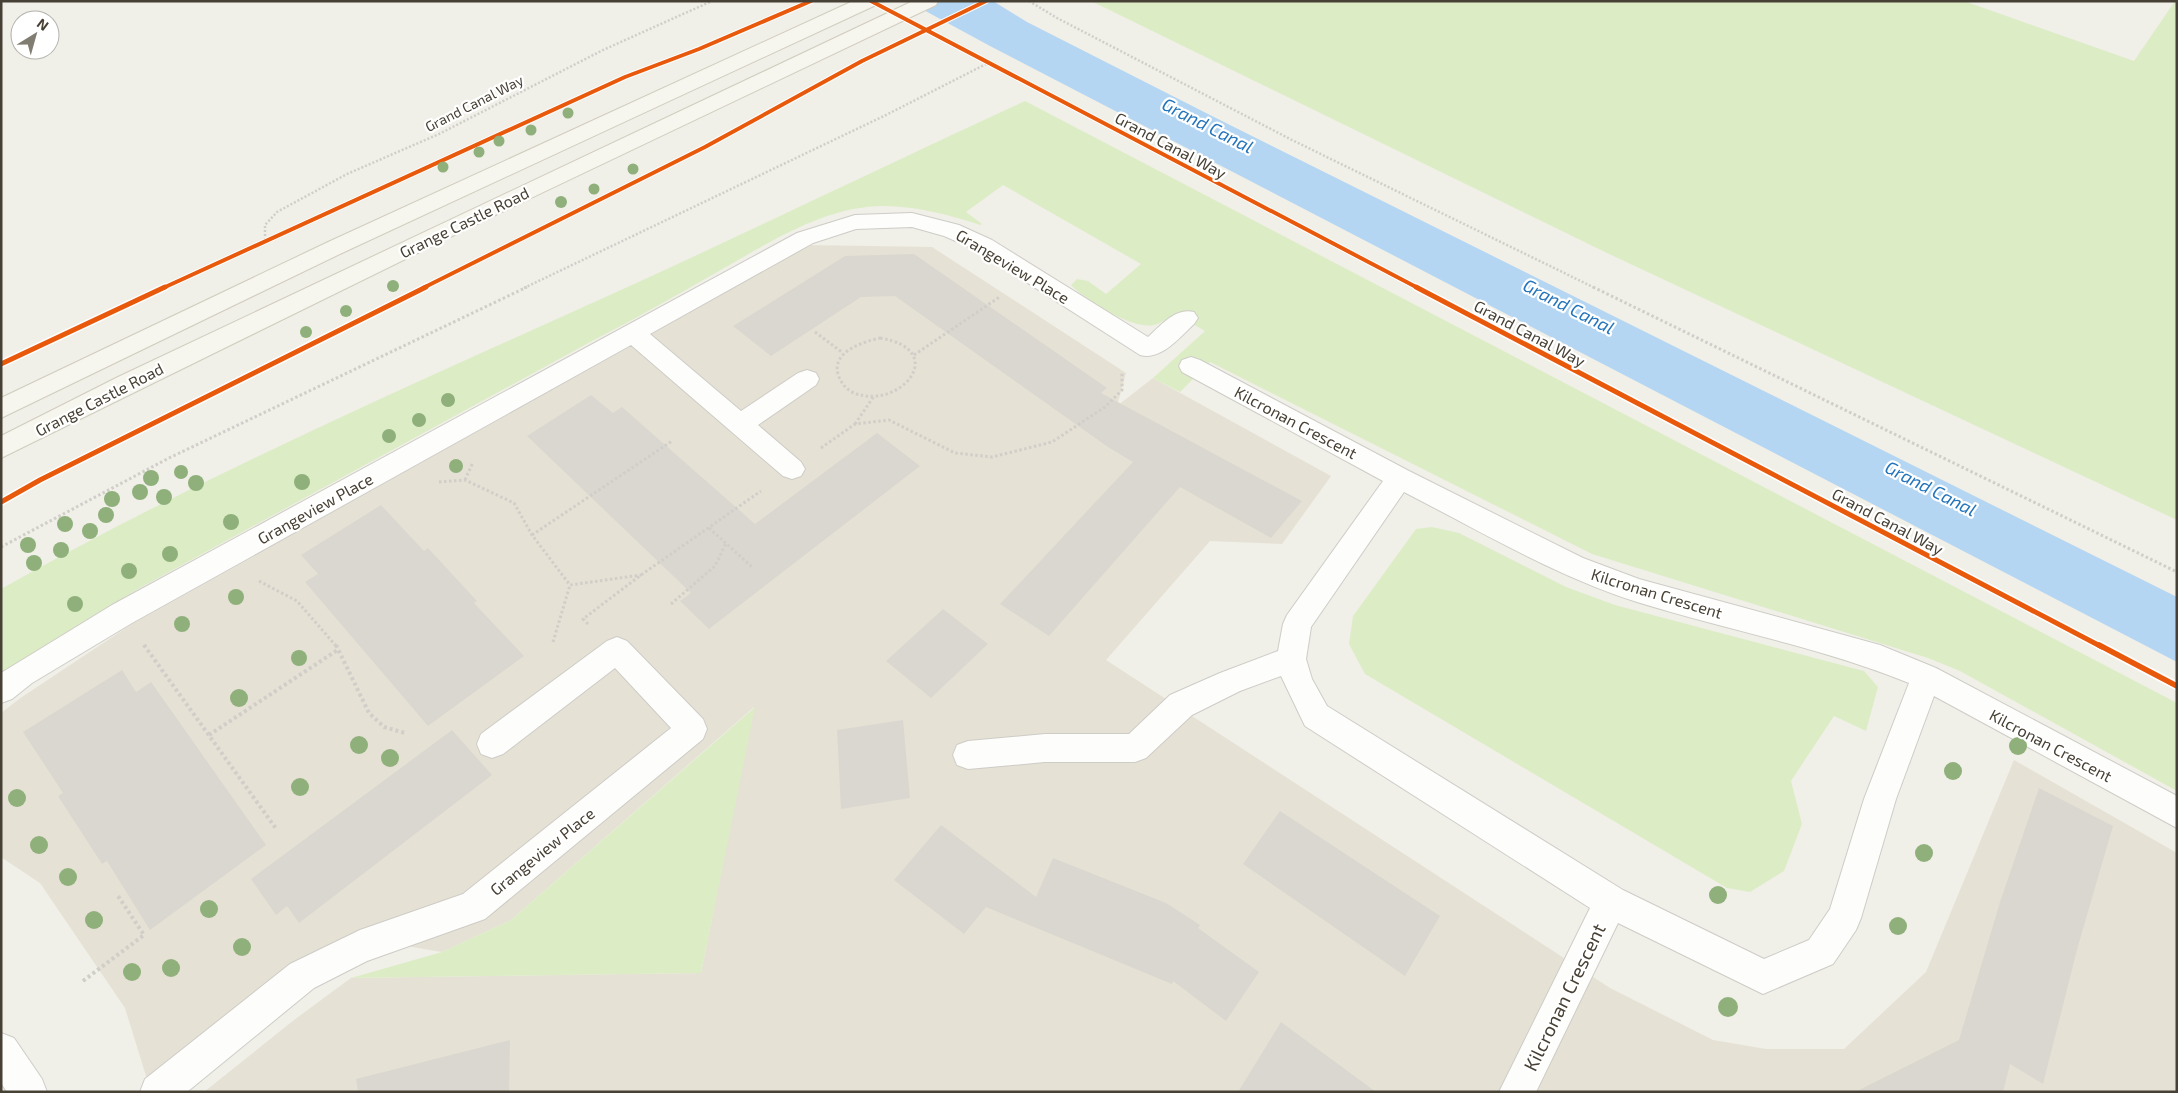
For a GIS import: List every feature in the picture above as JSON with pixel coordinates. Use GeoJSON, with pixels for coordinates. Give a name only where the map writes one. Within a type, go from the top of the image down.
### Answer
{"type":"FeatureCollection","features":[{"type":"Feature","properties":{"kind":"main road","name":"Grange Castle Road"},"geometry":{"type":"LineString","coordinates":[[1,409],[334,248],[869,1]]}},
{"type":"Feature","properties":{"kind":"main road","name":"Grange Castle Road"},"geometry":{"type":"LineString","coordinates":[[1,448],[127,384],[462,222],[929,1]]}},
{"type":"Feature","properties":{"kind":"street","name":"Grangeview Place"},"geometry":{"type":"LineString","coordinates":[[1,690],[22,674],[122,614],[805,238],[855,222],[912,220],[951,230],[984,245],[1138,342]]}},
{"type":"Feature","properties":{"kind":"street"},"geometry":{"type":"LineString","coordinates":[[1138,342],[1149,349],[1186,318]]}},
{"type":"Feature","properties":{"kind":"street"},"geometry":{"type":"LineString","coordinates":[[633,333],[792,469]]}},
{"type":"Feature","properties":{"kind":"street","name":"Kilcronan Crescent"},"geometry":{"type":"LineString","coordinates":[[1191,366],[1400,478],[1572,566],[1637,590],[1870,654],[1926,677],[2177,813]]}},
{"type":"Feature","properties":{"kind":"street"},"geometry":{"type":"LineString","coordinates":[[740,424],[807,379]]}},
{"type":"Feature","properties":{"kind":"street"},"geometry":{"type":"LineString","coordinates":[[1400,478],[1297,624],[1291,659],[1298,682],[1316,716],[1611,902],[1763,977],[1821,952],[1844,918],[1880,799],[1926,677]]}},
{"type":"Feature","properties":{"kind":"street"},"geometry":{"type":"LineString","coordinates":[[492,744],[617,650]]}},
{"type":"Feature","properties":{"kind":"street","name":"Grangeview Place"},"geometry":{"type":"LineString","coordinates":[[158,1092],[302,976],[360,947],[473,907],[692,729],[617,650]]}},
{"type":"Feature","properties":{"kind":"street"},"geometry":{"type":"LineString","coordinates":[[968,755],[1045,748],[1135,748],[1181,704],[1230,682],[1291,659]]}},
{"type":"Feature","properties":{"kind":"street","name":"Kilcronan Crescent"},"geometry":{"type":"LineString","coordinates":[[1517,1092],[1611,902]]}},
{"type":"Feature","properties":{"kind":"street"},"geometry":{"type":"LineString","coordinates":[[1,1051],[29,1092]]}},
{"type":"Feature","properties":{"kind":"path"},"geometry":{"type":"LineString","coordinates":[[1029,1],[1057,18],[1292,140],[2177,572]]}},
{"type":"Feature","properties":{"kind":"path"},"geometry":{"type":"LineString","coordinates":[[979,58],[997,67]]}},
{"type":"Feature","properties":{"kind":"path"},"geometry":{"type":"LineString","coordinates":[[1,547],[170,458],[886,116],[988,63]]}},
{"type":"Feature","properties":{"kind":"path"},"geometry":{"type":"LineString","coordinates":[[257,244],[274,236]]}},
{"type":"Feature","properties":{"kind":"path"},"geometry":{"type":"LineString","coordinates":[[914,355],[1005,292]]}},
{"type":"Feature","properties":{"kind":"path"},"geometry":{"type":"LineString","coordinates":[[815,332],[843,353]]}},
{"type":"Feature","properties":{"kind":"path"},"geometry":{"type":"LineString","coordinates":[[867,339],[893,339],[904,344],[914,355],[916,368],[912,378],[904,386],[893,392],[874,396],[855,393],[844,387],[838,379],[836,369],[843,353],[855,344],[867,339]]}},
{"type":"Feature","properties":{"kind":"path"},"geometry":{"type":"LineString","coordinates":[[856,424],[889,420],[955,453],[992,457],[1052,442],[1105,407],[1122,390],[1123,374],[1118,365],[1138,342]]}},
{"type":"Feature","properties":{"kind":"path"},"geometry":{"type":"LineString","coordinates":[[617,650],[583,620],[641,575],[856,424],[874,396]]}},
{"type":"Feature","properties":{"kind":"path"},"geometry":{"type":"LineString","coordinates":[[532,534],[672,441]]}},
{"type":"Feature","properties":{"kind":"path"},"geometry":{"type":"LineString","coordinates":[[430,483],[465,480],[514,503],[532,534],[570,585]]}},
{"type":"Feature","properties":{"kind":"path"},"geometry":{"type":"LineString","coordinates":[[709,528],[752,567]]}},
{"type":"Feature","properties":{"kind":"path"},"geometry":{"type":"LineString","coordinates":[[671,604],[704,578],[715,566],[726,543]]}},
{"type":"Feature","properties":{"kind":"path"},"geometry":{"type":"LineString","coordinates":[[570,585],[641,575]]}},
{"type":"Feature","properties":{"kind":"path"},"geometry":{"type":"LineString","coordinates":[[253,577],[297,601],[339,649],[369,713],[384,727],[405,733]]}},
{"type":"Feature","properties":{"kind":"path"},"geometry":{"type":"LineString","coordinates":[[553,642],[570,585]]}},
{"type":"Feature","properties":{"kind":"path"},"geometry":{"type":"LineString","coordinates":[[141,640],[277,830]]}},
{"type":"Feature","properties":{"kind":"path"},"geometry":{"type":"LineString","coordinates":[[209,736],[339,649]]}},
{"type":"Feature","properties":{"kind":"path"},"geometry":{"type":"LineString","coordinates":[[83,981],[144,935],[118,896]]}},
{"type":"Feature","properties":{"kind":"shaded area"},"geometry":{"type":"Polygon","coordinates":[[[805,245],[932,247],[1126,373],[1117,406],[1153,378],[1331,476],[1282,544],[1210,541],[1106,660],[1610,988],[1713,1040],[1766,1049],[1844,1049],[1926,972],[2014,760],[2177,853],[2177,1092],[204,1092],[294,1020],[351,978],[701,973],[754,707],[511,920],[442,952],[406,946],[343,958],[151,1092],[125,1008],[40,883],[1,857],[1,713],[132,624],[629,347],[805,245]]]}},
{"type":"Feature","properties":{"kind":"green space"},"geometry":{"type":"Polygon","coordinates":[[[1091,1],[1964,1],[2134,61],[2175,1],[2177,1],[2177,520],[1607,253],[1091,1]]]}},
{"type":"Feature","properties":{"kind":"green space"},"geometry":{"type":"Polygon","coordinates":[[[1025,101],[2177,703],[2177,791],[1960,671],[1928,658],[1592,554],[1210,362],[1180,392],[1153,378],[1205,331],[1175,314],[1154,325],[1145,325],[1134,323],[1098,306],[1071,285],[1077,279],[1088,281],[1106,294],[1141,264],[1003,185],[966,212],[982,224],[980,225],[934,212],[887,206],[864,207],[842,212],[820,218],[799,227],[758,248],[640,316],[138,589],[33,653],[1,676],[1,589],[159,505],[319,427],[691,258],[1025,101]]]}},
{"type":"Feature","properties":{"kind":"green space"},"geometry":{"type":"Polygon","coordinates":[[[1432,527],[1459,533],[1566,587],[1615,605],[1864,671],[1878,687],[1866,731],[1834,716],[1791,781],[1802,824],[1784,871],[1750,892],[1727,888],[1365,674],[1349,644],[1353,616],[1416,529],[1432,527]]]}},
{"type":"Feature","properties":{"kind":"green space"},"geometry":{"type":"Polygon","coordinates":[[[755,707],[701,973],[351,978],[442,952],[511,920],[755,707]]]}},
{"type":"Feature","properties":{"kind":"water","name":"Grand Canal"},"geometry":{"type":"Polygon","coordinates":[[[907,1],[993,1],[1027,22],[1208,114],[2177,597],[2177,662],[990,46],[907,1]]]}},
{"type":"Feature","properties":{"kind":"building"},"geometry":{"type":"Polygon","coordinates":[[[914,254],[1107,388],[1101,393],[1302,501],[1271,538],[1180,487],[1049,636],[1000,604],[1133,462],[1108,447],[895,296],[861,297],[771,356],[733,326],[845,256],[914,254]]]}},
{"type":"Feature","properties":{"kind":"building"},"geometry":{"type":"Polygon","coordinates":[[[591,395],[613,413],[622,407],[755,524],[877,433],[920,466],[709,629],[680,601],[691,593],[527,436],[591,395]]]}},
{"type":"Feature","properties":{"kind":"building"},"geometry":{"type":"Polygon","coordinates":[[[381,505],[424,551],[428,548],[477,601],[474,603],[524,656],[428,726],[305,582],[318,574],[301,555],[381,505]]]}},
{"type":"Feature","properties":{"kind":"building"},"geometry":{"type":"Polygon","coordinates":[[[943,609],[988,644],[931,698],[886,661],[943,609]]]}},
{"type":"Feature","properties":{"kind":"building"},"geometry":{"type":"Polygon","coordinates":[[[122,670],[136,692],[151,682],[266,845],[150,930],[107,861],[102,864],[58,796],[63,793],[23,732],[122,670]]]}},
{"type":"Feature","properties":{"kind":"building"},"geometry":{"type":"Polygon","coordinates":[[[903,720],[910,798],[841,809],[837,730],[903,720]]]}},
{"type":"Feature","properties":{"kind":"building"},"geometry":{"type":"Polygon","coordinates":[[[452,730],[492,775],[299,923],[287,906],[276,915],[251,879],[452,730]]]}},
{"type":"Feature","properties":{"kind":"building"},"geometry":{"type":"Polygon","coordinates":[[[2039,788],[2113,826],[2078,946],[2043,1084],[2010,1064],[2003,1092],[1855,1092],[1959,1040],[2000,902],[2039,788]]]}},
{"type":"Feature","properties":{"kind":"building"},"geometry":{"type":"Polygon","coordinates":[[[1280,811],[1440,916],[1405,976],[1243,864],[1280,811]]]}},
{"type":"Feature","properties":{"kind":"building"},"geometry":{"type":"Polygon","coordinates":[[[941,825],[1036,897],[1053,858],[1166,903],[1200,925],[1198,928],[1259,972],[1226,1021],[1173,981],[1172,984],[986,907],[964,934],[894,880],[941,825]]]}},
{"type":"Feature","properties":{"kind":"building"},"geometry":{"type":"Polygon","coordinates":[[[1281,1022],[1376,1092],[1238,1092],[1281,1022]]]}},
{"type":"Feature","properties":{"kind":"building"},"geometry":{"type":"Polygon","coordinates":[[[510,1040],[509,1092],[358,1092],[356,1079],[510,1040]]]}},
{"type":"Feature","properties":{"kind":"cycle path"},"geometry":{"type":"LineString","coordinates":[[1,364],[265,240],[625,77],[699,49],[811,1]]}},
{"type":"Feature","properties":{"kind":"cycle path","name":"Grand Canal Way"},"geometry":{"type":"LineString","coordinates":[[871,1],[2177,686]]}},
{"type":"Feature","properties":{"kind":"cycle path"},"geometry":{"type":"LineString","coordinates":[[1,502],[40,480],[705,147],[862,61],[986,1]]}}]}
